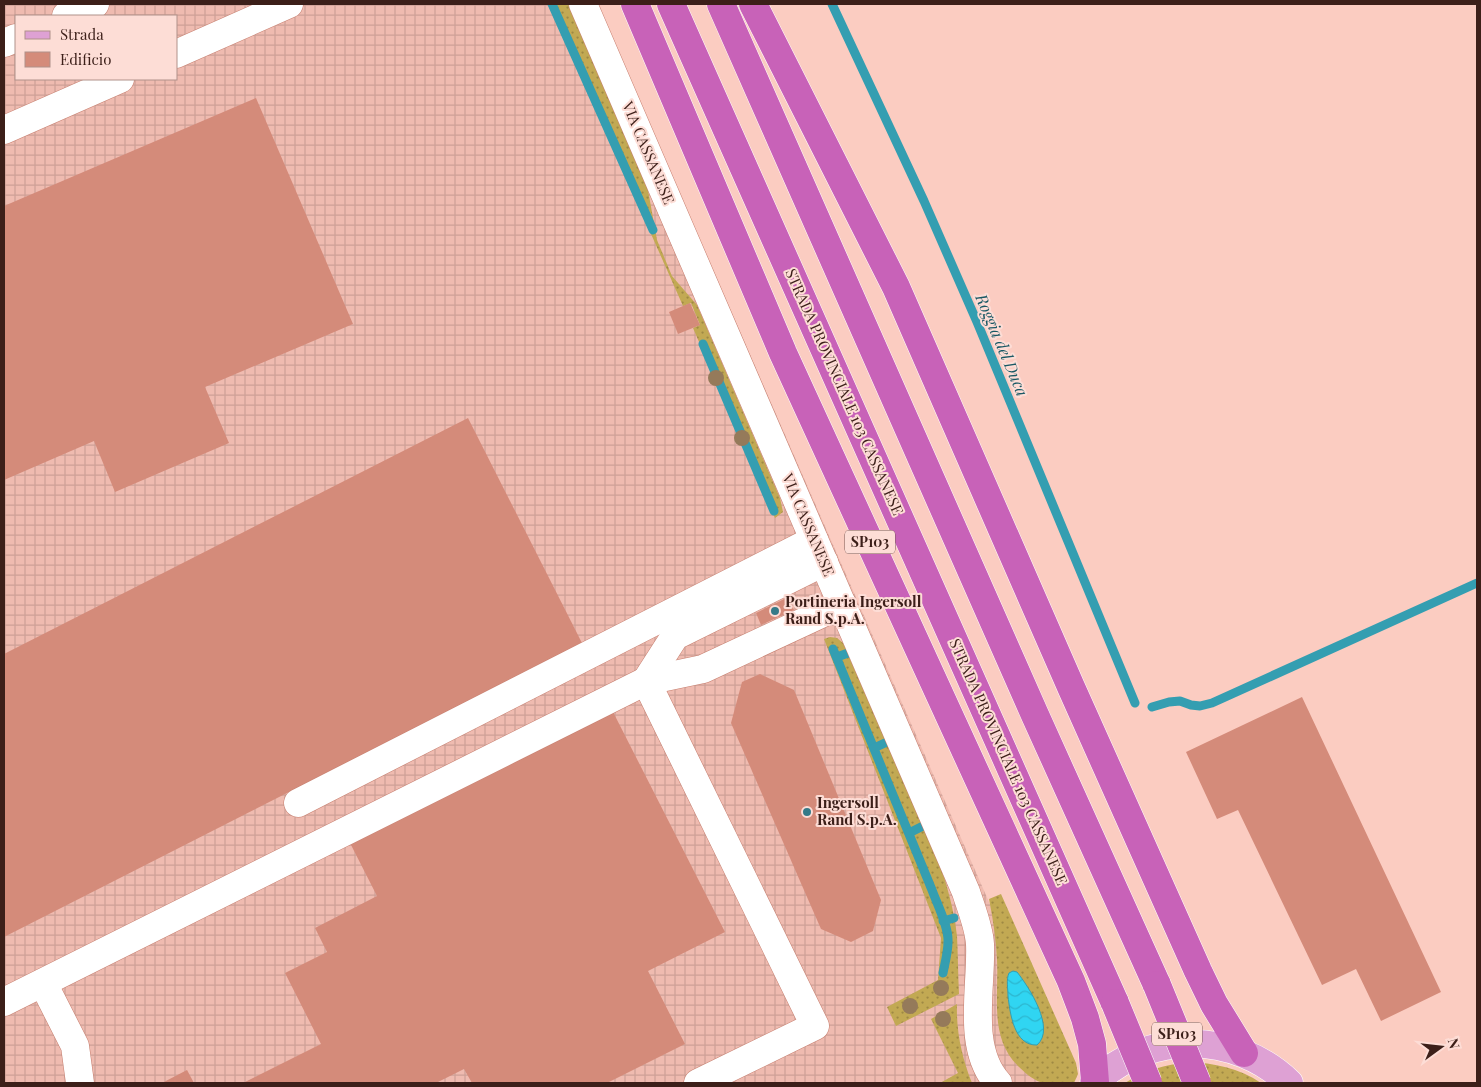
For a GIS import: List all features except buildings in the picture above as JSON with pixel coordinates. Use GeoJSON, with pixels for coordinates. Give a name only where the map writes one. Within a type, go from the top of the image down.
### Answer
{"type":"FeatureCollection","features":[{"type":"Feature","properties":{"kind":"highway","name":"SP103"},"geometry":{"type":"LineString","coordinates":[[635,4],[783,354],[1071,981],[1085,1018],[1092,1044],[1095,1083]]}},
{"type":"Feature","properties":{"kind":"highway","name":"STRADA PROVINCIALE 103 CASSANESE"},"geometry":{"type":"LineString","coordinates":[[671,4],[1115,1003],[1148,1083]]}},
{"type":"Feature","properties":{"kind":"highway","name":"SP103"},"geometry":{"type":"LineString","coordinates":[[721,4],[1027,697],[1157,985],[1198,1083]]}},
{"type":"Feature","properties":{"kind":"highway","name":"SP103"},"geometry":{"type":"LineString","coordinates":[[753,4],[896,288],[1198,971],[1214,1004],[1244,1053]]}},
{"type":"Feature","properties":{"kind":"main road"},"geometry":{"type":"LineString","coordinates":[[1095,1083],[1126,1060],[1145,1051],[1162,1046],[1202,1043],[1244,1053],[1259,1060],[1289,1083]]}},
{"type":"Feature","properties":{"kind":"street"},"geometry":{"type":"LineString","coordinates":[[68,15],[94,4]]}},
{"type":"Feature","properties":{"kind":"street"},"geometry":{"type":"LineString","coordinates":[[178,53],[289,4]]}},
{"type":"Feature","properties":{"kind":"street","name":"VIA CASSANESE"},"geometry":{"type":"LineString","coordinates":[[584,4],[966,892],[980,941],[977,1024],[984,1058],[989,1070],[998,1083]]}},
{"type":"Feature","properties":{"kind":"street"},"geometry":{"type":"LineString","coordinates":[[4,130],[118,80]]}},
{"type":"Feature","properties":{"kind":"street"},"geometry":{"type":"LineString","coordinates":[[646,681],[675,636],[819,551]]}},
{"type":"Feature","properties":{"kind":"street"},"geometry":{"type":"LineString","coordinates":[[298,804],[819,551]]}},
{"type":"Feature","properties":{"kind":"street"},"geometry":{"type":"LineString","coordinates":[[4,1002],[646,681],[703,669],[842,604]]}},
{"type":"Feature","properties":{"kind":"street"},"geometry":{"type":"LineString","coordinates":[[646,681],[815,1026],[698,1083]]}},
{"type":"Feature","properties":{"kind":"street"},"geometry":{"type":"LineString","coordinates":[[43,983],[74,1046],[80,1083]]}},
{"type":"Feature","properties":{"kind":"shaded area"},"geometry":{"type":"Polygon","coordinates":[[[4,4],[597,4],[1068,1083],[4,1083],[4,4]]]}},
{"type":"Feature","properties":{"kind":"shaded area"},"geometry":{"type":"Polygon","coordinates":[[[549,4],[568,4],[648,190],[657,240],[672,276],[697,305],[780,498],[783,512],[775,518],[693,328],[700,325],[691,303],[683,306],[549,4]]]}},
{"type":"Feature","properties":{"kind":"shaded area"},"geometry":{"type":"Polygon","coordinates":[[[830,637],[837,638],[843,643],[938,860],[950,897],[956,926],[959,994],[896,1026],[887,1007],[938,980],[941,938],[824,639],[830,637]]]}},
{"type":"Feature","properties":{"kind":"shaded area"},"geometry":{"type":"Polygon","coordinates":[[[1001,894],[1076,1063],[1078,1074],[1074,1083],[1047,1083],[1034,1079],[1018,1066],[1009,1055],[1003,1042],[997,1016],[997,952],[989,899],[1001,894]]]}},
{"type":"Feature","properties":{"kind":"shaded area"},"geometry":{"type":"Polygon","coordinates":[[[957,1004],[960,1044],[972,1083],[940,1083],[958,1073],[931,1019],[957,1004]]]}},
{"type":"Feature","properties":{"kind":"shaded area"},"geometry":{"type":"Polygon","coordinates":[[[1188,1062],[1226,1067],[1261,1083],[1125,1083],[1155,1069],[1188,1062]]]}},
{"type":"Feature","properties":{"kind":"water"},"geometry":{"type":"Polygon","coordinates":[[[1017,972],[1028,987],[1039,1008],[1044,1029],[1042,1038],[1037,1045],[1029,1044],[1023,1040],[1018,1034],[1012,1019],[1007,981],[1009,973],[1017,972]]]}},
{"type":"Feature","properties":{"kind":"waterway"},"geometry":{"type":"LineString","coordinates":[[552,4],[653,230]]}},
{"type":"Feature","properties":{"kind":"waterway","name":"Roggia del Duca"},"geometry":{"type":"LineString","coordinates":[[832,4],[924,201],[977,322],[1135,703]]}},
{"type":"Feature","properties":{"kind":"waterway"},"geometry":{"type":"LineString","coordinates":[[703,344],[774,511]]}},
{"type":"Feature","properties":{"kind":"waterway"},"geometry":{"type":"LineString","coordinates":[[1152,707],[1180,701],[1200,706],[1212,703],[1477,583]]}},
{"type":"Feature","properties":{"kind":"waterway"},"geometry":{"type":"LineString","coordinates":[[833,649],[945,923],[948,942],[943,973]]}},
{"type":"Feature","properties":{"kind":"waterway"},"geometry":{"type":"LineString","coordinates":[[837,657],[848,653]]}},
{"type":"Feature","properties":{"kind":"waterway"},"geometry":{"type":"LineString","coordinates":[[874,748],[887,742]]}},
{"type":"Feature","properties":{"kind":"waterway"},"geometry":{"type":"LineString","coordinates":[[909,833],[923,826]]}},
{"type":"Feature","properties":{"kind":"waterway"},"geometry":{"type":"LineString","coordinates":[[943,921],[954,918]]}},
{"type":"Feature","properties":{"kind":"place","name":"Portineria Ingersoll Rand S.p.A."},"geometry":{"type":"Point","coordinates":[775,611]}},
{"type":"Feature","properties":{"kind":"place","name":"Ingersoll Rand S.p.A."},"geometry":{"type":"Point","coordinates":[807,812]}}]}
